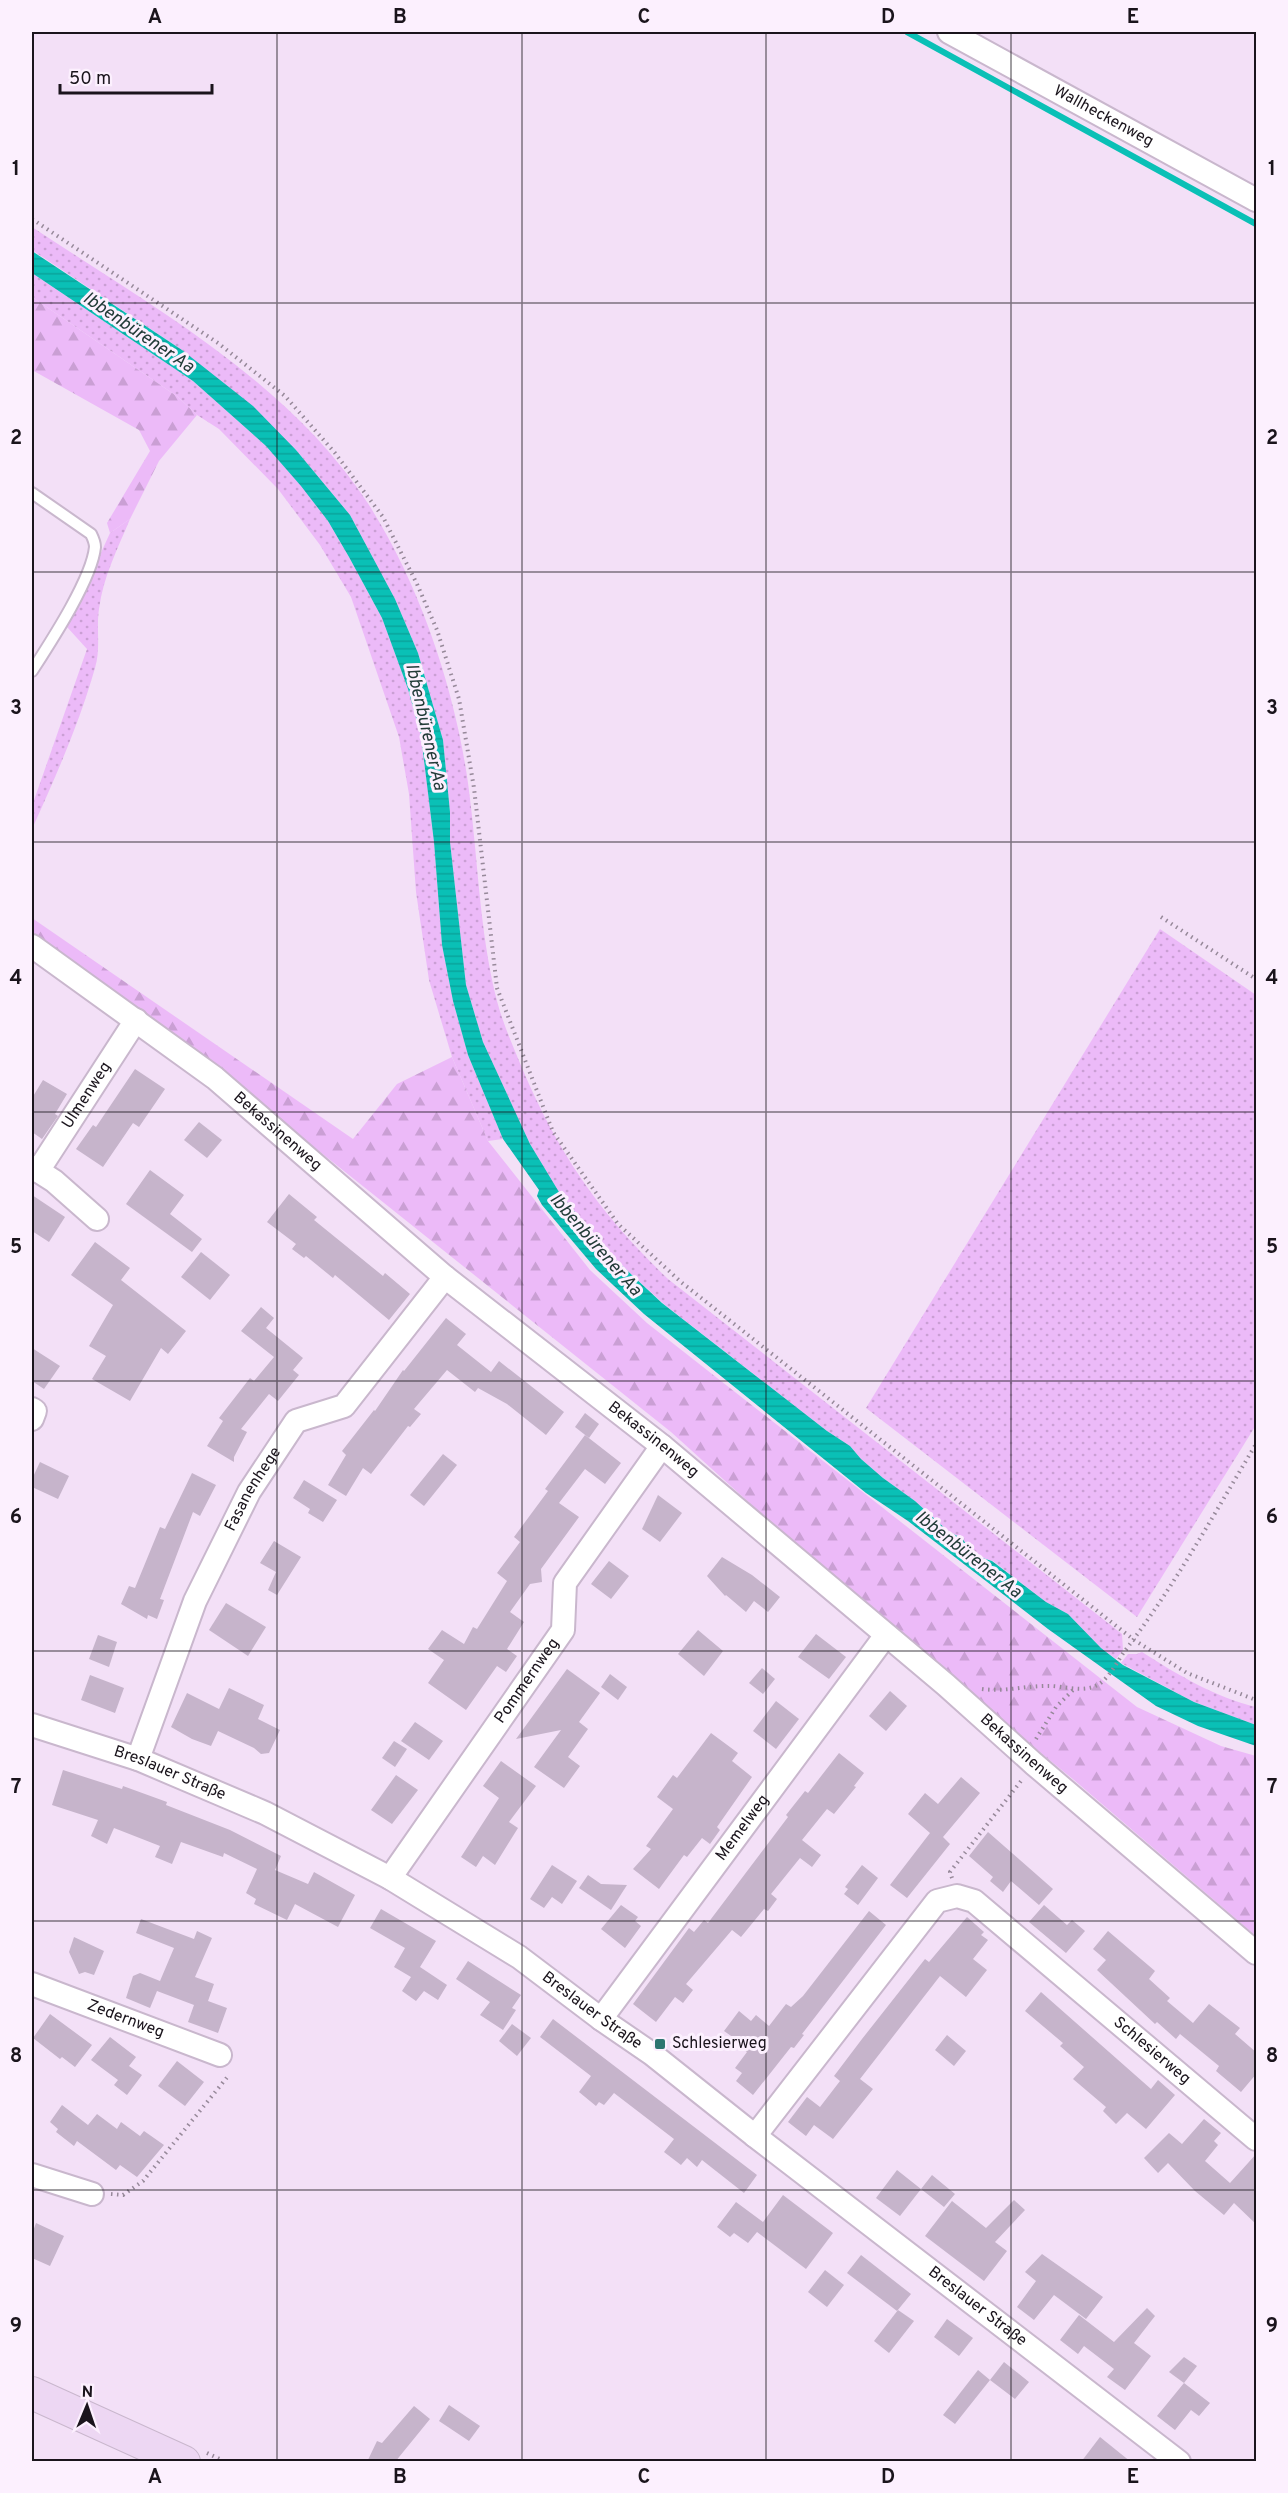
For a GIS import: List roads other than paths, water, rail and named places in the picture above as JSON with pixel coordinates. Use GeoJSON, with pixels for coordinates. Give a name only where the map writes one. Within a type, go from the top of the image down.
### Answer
{"type":"FeatureCollection","features":[{"type":"Feature","properties":{"kind":"main road"},"geometry":{"type":"LineString","coordinates":[[32,2393],[184,2462]]}},
{"type":"Feature","properties":{"kind":"street","name":"Wallheckenweg"},"geometry":{"type":"LineString","coordinates":[[949,32],[1257,200]]}},
{"type":"Feature","properties":{"kind":"street","name":"Bekassinenweg"},"geometry":{"type":"LineString","coordinates":[[32,946],[215,1078],[445,1276],[662,1446],[1257,1953]]}},
{"type":"Feature","properties":{"kind":"street","name":"Ulmenweg"},"geometry":{"type":"LineString","coordinates":[[97,1219],[35,1169],[136,1020]]}},
{"type":"Feature","properties":{"kind":"street","name":"Fasanenhege"},"geometry":{"type":"LineString","coordinates":[[138,1759],[195,1601],[249,1492],[296,1421],[344,1406],[445,1276]]}},
{"type":"Feature","properties":{"kind":"street"},"geometry":{"type":"LineString","coordinates":[[32,1409],[35,1411],[32,1419]]}},
{"type":"Feature","properties":{"kind":"street","name":"Pommernweg"},"geometry":{"type":"LineString","coordinates":[[390,1878],[563,1630],[565,1583],[662,1446]]}},
{"type":"Feature","properties":{"kind":"street","name":"Memelweg"},"geometry":{"type":"LineString","coordinates":[[601,2019],[885,1635]]}},
{"type":"Feature","properties":{"kind":"street","name":"Breslauer Straße"},"geometry":{"type":"LineString","coordinates":[[32,1725],[138,1759],[265,1813],[390,1878],[519,1957],[652,2054],[1179,2462]]}},
{"type":"Feature","properties":{"kind":"street","name":"Schlesierweg"},"geometry":{"type":"LineString","coordinates":[[755,2136],[937,1901],[957,1896],[974,1901],[1257,2139]]}},
{"type":"Feature","properties":{"kind":"street","name":"Zedernweg"},"geometry":{"type":"LineString","coordinates":[[32,1984],[220,2055]]}},
{"type":"Feature","properties":{"kind":"street"},"geometry":{"type":"LineString","coordinates":[[32,2175],[92,2194]]}},
{"type":"Feature","properties":{"kind":"lane"},"geometry":{"type":"LineString","coordinates":[[32,493],[91,534],[96,544],[92,564],[57,632],[32,672]]}},
{"type":"Feature","properties":{"kind":"water","name":"Ibbenbürener Aa"},"geometry":{"type":"Polygon","coordinates":[[[32,251],[182,350],[253,406],[296,450],[350,515],[395,599],[418,653],[443,740],[450,812],[450,842],[466,985],[483,1042],[530,1144],[559,1192],[593,1235],[662,1303],[827,1431],[850,1446],[883,1478],[915,1501],[948,1531],[963,1539],[970,1552],[992,1561],[1046,1602],[1068,1614],[1101,1648],[1123,1665],[1194,1702],[1256,1725],[1256,1746],[1198,1726],[1156,1706],[1048,1629],[908,1521],[866,1493],[644,1314],[596,1269],[542,1205],[537,1196],[539,1190],[503,1139],[468,1055],[453,1001],[442,945],[434,842],[421,736],[408,689],[382,618],[328,521],[266,446],[193,381],[32,273],[32,251]]]}},
{"type":"Feature","properties":{"kind":"waterway"},"geometry":{"type":"LineString","coordinates":[[907,32],[1256,224]]}},
{"type":"Feature","properties":{"kind":"place","name":"Schlesierweg"},"geometry":{"type":"Point","coordinates":[660,2044]}}]}
